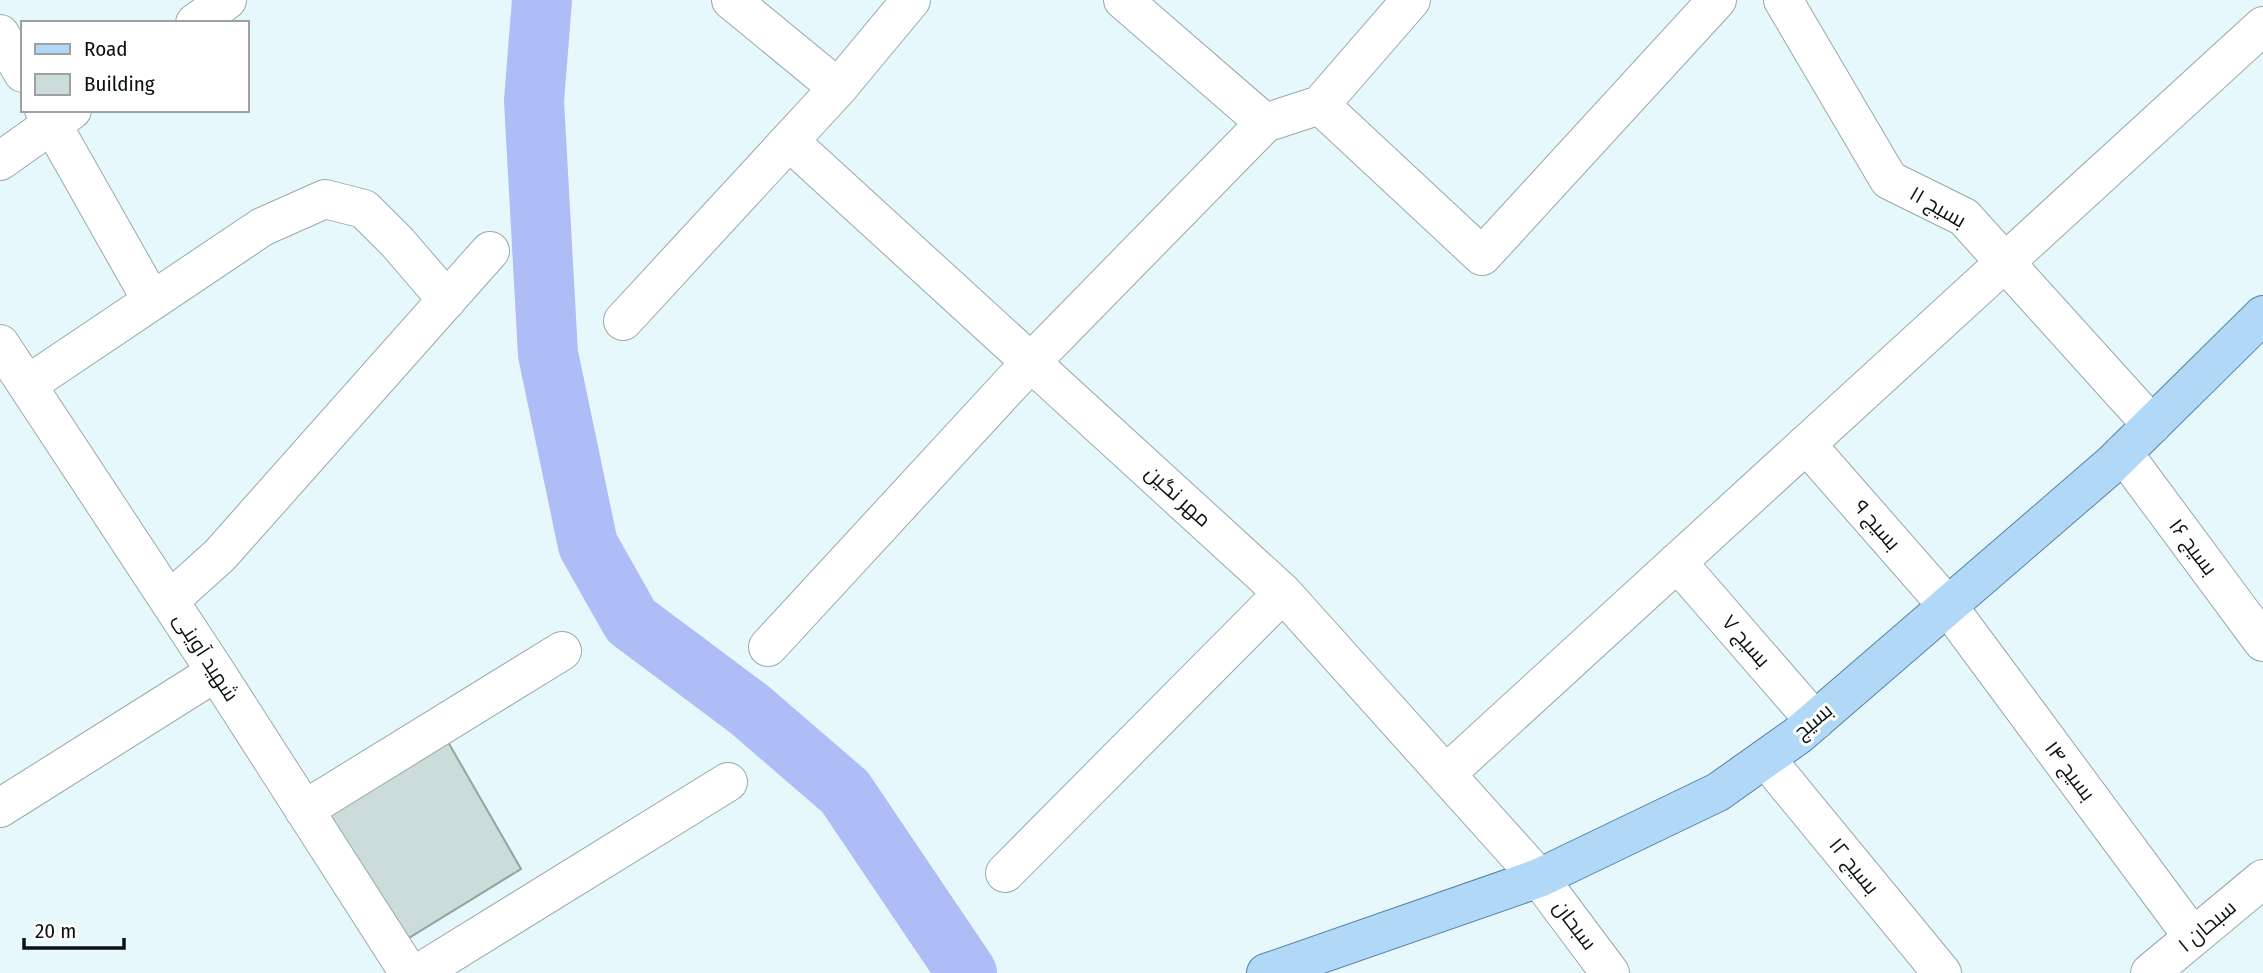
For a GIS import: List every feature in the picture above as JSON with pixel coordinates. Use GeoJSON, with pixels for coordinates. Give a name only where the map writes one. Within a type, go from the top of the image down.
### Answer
{"type":"FeatureCollection","features":[{"type":"Feature","properties":{"kind":"main road","name":"بسیج"},"geometry":{"type":"LineString","coordinates":[[1266,973],[1539,878],[1718,792],[1815,721],[2123,453],[2260,324]]}},
{"type":"Feature","properties":{"kind":"street"},"geometry":{"type":"LineString","coordinates":[[731,0],[838,88]]}},
{"type":"Feature","properties":{"kind":"street"},"geometry":{"type":"LineString","coordinates":[[623,321],[838,88],[911,0]]}},
{"type":"Feature","properties":{"kind":"street"},"geometry":{"type":"LineString","coordinates":[[1123,0],[1265,123]]}},
{"type":"Feature","properties":{"kind":"street"},"geometry":{"type":"LineString","coordinates":[[768,647],[1031,362],[1265,123],[1320,105],[1411,0]]}},
{"type":"Feature","properties":{"kind":"street"},"geometry":{"type":"LineString","coordinates":[[1320,105],[1482,257],[1717,0]]}},
{"type":"Feature","properties":{"kind":"street","name":"بسیج ۱۱"},"geometry":{"type":"LineString","coordinates":[[1783,0],[1889,180],[1964,217],[2152,425]]}},
{"type":"Feature","properties":{"kind":"street"},"geometry":{"type":"LineString","coordinates":[[1446,774],[2263,26]]}},
{"type":"Feature","properties":{"kind":"street"},"geometry":{"type":"LineString","coordinates":[[0,33],[21,70]]}},
{"type":"Feature","properties":{"kind":"street"},"geometry":{"type":"LineString","coordinates":[[0,161],[56,115],[152,301]]}},
{"type":"Feature","properties":{"kind":"street","name":"مهر نگین"},"geometry":{"type":"LineString","coordinates":[[789,141],[1283,593],[1539,878]]}},
{"type":"Feature","properties":{"kind":"street"},"geometry":{"type":"LineString","coordinates":[[27,385],[262,227],[325,200],[364,209],[398,243],[447,300]]}},
{"type":"Feature","properties":{"kind":"street"},"geometry":{"type":"LineString","coordinates":[[169,601],[220,555],[490,251]]}},
{"type":"Feature","properties":{"kind":"street","name":"شهید آوینی"},"geometry":{"type":"LineString","coordinates":[[0,344],[216,672],[409,973]]}},
{"type":"Feature","properties":{"kind":"street","name":"بسیج ۹"},"geometry":{"type":"LineString","coordinates":[[1806,444],[1947,605]]}},
{"type":"Feature","properties":{"kind":"street","name":"بسیج ۱۶"},"geometry":{"type":"LineString","coordinates":[[2123,453],[2263,642]]}},
{"type":"Feature","properties":{"kind":"street","name":"بسیج ۷"},"geometry":{"type":"LineString","coordinates":[[1677,562],[1815,721]]}},
{"type":"Feature","properties":{"kind":"street"},"geometry":{"type":"LineString","coordinates":[[1005,873],[1283,593]]}},
{"type":"Feature","properties":{"kind":"street","name":"بسیج ۱۴"},"geometry":{"type":"LineString","coordinates":[[1947,605],[2193,937]]}},
{"type":"Feature","properties":{"kind":"street"},"geometry":{"type":"LineString","coordinates":[[304,810],[562,651]]}},
{"type":"Feature","properties":{"kind":"street"},"geometry":{"type":"LineString","coordinates":[[0,808],[216,672]]}},
{"type":"Feature","properties":{"kind":"street","name":"بسیج ۱۲"},"geometry":{"type":"LineString","coordinates":[[1766,759],[1941,973]]}},
{"type":"Feature","properties":{"kind":"street"},"geometry":{"type":"LineString","coordinates":[[419,973],[728,782]]}},
{"type":"Feature","properties":{"kind":"street","name":"سبحان"},"geometry":{"type":"LineString","coordinates":[[1539,878],[1610,973]]}},
{"type":"Feature","properties":{"kind":"street","name":"سبحان ۱"},"geometry":{"type":"LineString","coordinates":[[2150,973],[2263,879]]}},
{"type":"Feature","properties":{"kind":"building"},"geometry":{"type":"Polygon","coordinates":[[[444,735],[521,869],[399,944],[320,813],[444,735]]]}},
{"type":"Feature","properties":{"kind":"waterway"},"geometry":{"type":"LineString","coordinates":[[542,0],[534,101],[548,354],[588,545],[631,621],[750,710],[845,792],[967,973]]}}]}
